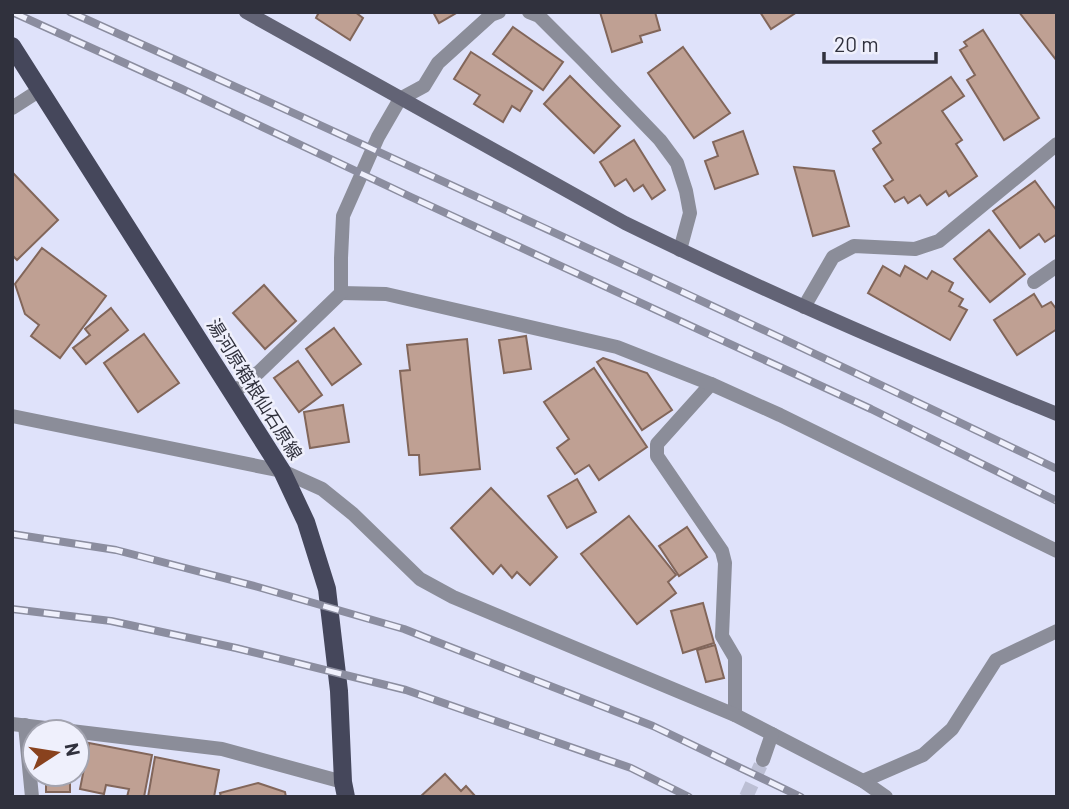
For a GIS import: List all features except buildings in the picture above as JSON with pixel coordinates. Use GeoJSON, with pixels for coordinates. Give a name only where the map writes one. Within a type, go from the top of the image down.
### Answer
{"type":"FeatureCollection","features":[{"type":"Feature","properties":{"kind":"main road","name":"湯河原箱根仙石原線"},"geometry":{"type":"LineString","coordinates":[[12,46],[282,471],[306,522],[327,589],[339,691],[345,790]]}},
{"type":"Feature","properties":{"kind":"street"},"geometry":{"type":"LineString","coordinates":[[246,12],[625,223],[804,307],[1057,414]]}},
{"type":"Feature","properties":{"kind":"street"},"geometry":{"type":"LineString","coordinates":[[529,12],[538,16],[583,60],[660,140],[677,163],[691,213],[680,250]]}},
{"type":"Feature","properties":{"kind":"street"},"geometry":{"type":"LineString","coordinates":[[341,293],[343,216],[378,137],[400,99],[424,86],[438,63],[493,13]]}},
{"type":"Feature","properties":{"kind":"street"},"geometry":{"type":"LineString","coordinates":[[12,108],[40,90]]}},
{"type":"Feature","properties":{"kind":"street"},"geometry":{"type":"LineString","coordinates":[[804,307],[833,257],[855,246],[915,249],[939,241],[1057,145]]}},
{"type":"Feature","properties":{"kind":"street"},"geometry":{"type":"LineString","coordinates":[[1034,282],[1057,266]]}},
{"type":"Feature","properties":{"kind":"street"},"geometry":{"type":"LineString","coordinates":[[233,393],[341,293],[386,294],[617,347],[780,415],[1057,551]]}},
{"type":"Feature","properties":{"kind":"street"},"geometry":{"type":"LineString","coordinates":[[711,384],[657,444],[657,456],[722,551],[725,563],[722,636],[735,658],[735,715]]}},
{"type":"Feature","properties":{"kind":"street"},"geometry":{"type":"LineString","coordinates":[[12,416],[282,471],[322,489],[353,514],[420,579],[453,597],[735,715],[863,781],[886,797]]}},
{"type":"Feature","properties":{"kind":"street"},"geometry":{"type":"LineString","coordinates":[[863,781],[923,755],[951,729],[996,660],[1057,631]]}},
{"type":"Feature","properties":{"kind":"street"},"geometry":{"type":"LineString","coordinates":[[32,797],[19,725],[222,749],[345,790]]}},
{"type":"Feature","properties":{"kind":"street"},"geometry":{"type":"LineString","coordinates":[[763,760],[772,734]]}},
{"type":"Feature","properties":{"kind":"tunnel"},"geometry":{"type":"LineString","coordinates":[[746,797],[763,760]]}},
{"type":"Feature","properties":{"kind":"railway"},"geometry":{"type":"LineString","coordinates":[[12,12],[871,409],[1057,501]]}},
{"type":"Feature","properties":{"kind":"railway"},"geometry":{"type":"LineString","coordinates":[[70,12],[565,238],[1057,469]]}},
{"type":"Feature","properties":{"kind":"railway"},"geometry":{"type":"LineString","coordinates":[[12,534],[116,550],[404,629],[653,726],[801,797]]}},
{"type":"Feature","properties":{"kind":"railway"},"geometry":{"type":"LineString","coordinates":[[12,609],[111,621],[236,648],[406,690],[631,768],[689,797]]}}]}
